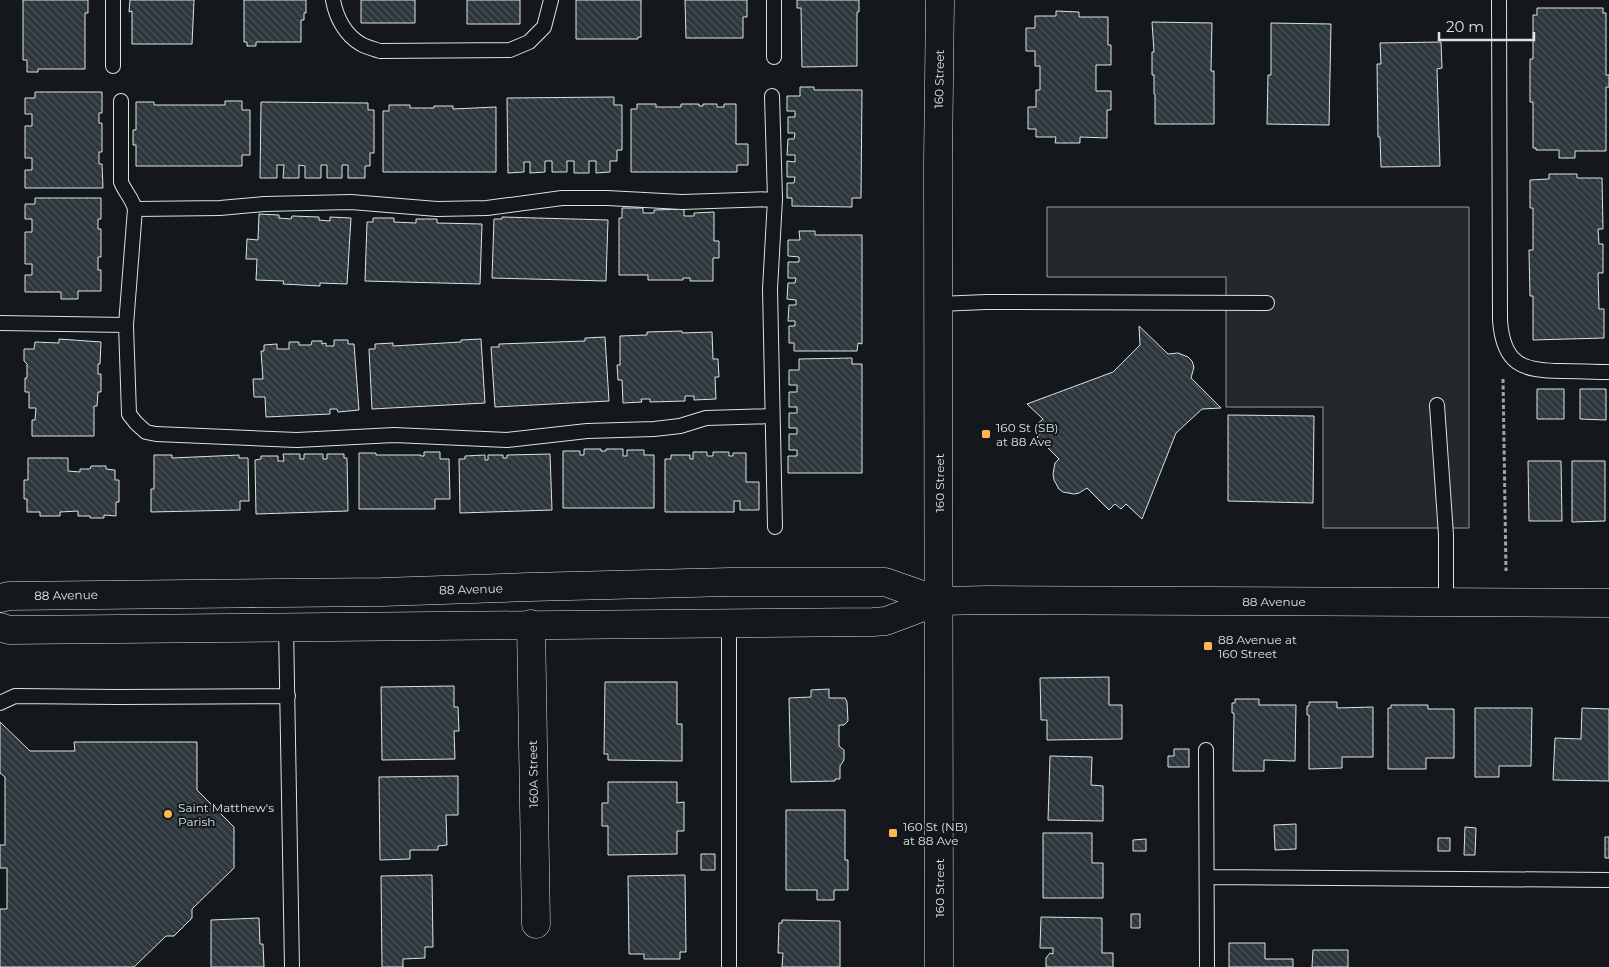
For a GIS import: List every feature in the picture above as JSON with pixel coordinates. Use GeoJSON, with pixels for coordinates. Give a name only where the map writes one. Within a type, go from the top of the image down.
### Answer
{"type":"FeatureCollection","features":[{"type":"Feature","properties":{"kind":"main road","name":"160 Street"},"geometry":{"type":"LineString","coordinates":[[939,967],[938,304],[940,0]]}},
{"type":"Feature","properties":{"kind":"main road","name":"88 Avenue"},"geometry":{"type":"LineString","coordinates":[[0,598],[9,596],[382,592],[701,583],[885,582],[939,602]]}},
{"type":"Feature","properties":{"kind":"main road","name":"88 Avenue"},"geometry":{"type":"LineString","coordinates":[[0,627],[9,630],[886,621],[939,602],[1004,600],[1609,603]]}},
{"type":"Feature","properties":{"kind":"main road","name":"160A Street"},"geometry":{"type":"LineString","coordinates":[[531,624],[536,924]]}},
{"type":"Feature","properties":{"kind":"lane"},"geometry":{"type":"LineString","coordinates":[[113,0],[113,66]]}},
{"type":"Feature","properties":{"kind":"lane"},"geometry":{"type":"LineString","coordinates":[[332,0],[335,15],[347,33],[361,44],[380,50],[510,50],[529,42],[544,27],[551,0]]}},
{"type":"Feature","properties":{"kind":"lane"},"geometry":{"type":"LineString","coordinates":[[774,0],[774,57]]}},
{"type":"Feature","properties":{"kind":"lane"},"geometry":{"type":"LineString","coordinates":[[1499,0],[1500,320],[1503,341],[1506,349],[1517,362],[1530,369],[1609,372]]}},
{"type":"Feature","properties":{"kind":"lane"},"geometry":{"type":"LineString","coordinates":[[772,96],[775,199],[770,289],[775,527]]}},
{"type":"Feature","properties":{"kind":"lane"},"geometry":{"type":"LineString","coordinates":[[121,101],[121,182],[135,209],[126,325],[130,414],[146,432],[297,440],[394,435],[507,440],[587,430],[654,430],[680,426],[706,418],[772,416]]}},
{"type":"Feature","properties":{"kind":"lane"},"geometry":{"type":"LineString","coordinates":[[135,209],[220,208],[264,204],[350,202],[437,209],[487,208],[562,198],[682,202],[775,199]]}},
{"type":"Feature","properties":{"kind":"lane"},"geometry":{"type":"LineString","coordinates":[[938,304],[986,302],[1267,303]]}},
{"type":"Feature","properties":{"kind":"lane"},"geometry":{"type":"LineString","coordinates":[[0,323],[126,325]]}},
{"type":"Feature","properties":{"kind":"lane"},"geometry":{"type":"LineString","coordinates":[[1437,405],[1446,535],[1446,602]]}},
{"type":"Feature","properties":{"kind":"lane"},"geometry":{"type":"LineString","coordinates":[[729,622],[729,967]]}},
{"type":"Feature","properties":{"kind":"lane"},"geometry":{"type":"LineString","coordinates":[[286,626],[292,967]]}},
{"type":"Feature","properties":{"kind":"lane"},"geometry":{"type":"LineString","coordinates":[[0,704],[15,696],[288,696]]}},
{"type":"Feature","properties":{"kind":"lane"},"geometry":{"type":"LineString","coordinates":[[1206,750],[1206,967]]}},
{"type":"Feature","properties":{"kind":"lane"},"geometry":{"type":"LineString","coordinates":[[1207,877],[1609,880]]}},
{"type":"Feature","properties":{"kind":"path"},"geometry":{"type":"LineString","coordinates":[[1502,376],[1506,571]]}},
{"type":"Feature","properties":{"kind":"shaded area"},"geometry":{"type":"Polygon","coordinates":[[[1047,207],[1469,207],[1469,528],[1323,528],[1323,407],[1226,407],[1226,277],[1047,277],[1047,207]]]}},
{"type":"Feature","properties":{"kind":"building"},"geometry":{"type":"Polygon","coordinates":[[[23,0],[88,0],[88,13],[85,13],[85,69],[38,69],[38,72],[27,72],[27,60],[23,60],[23,0]]]}},
{"type":"Feature","properties":{"kind":"building"},"geometry":{"type":"Polygon","coordinates":[[[130,0],[194,0],[192,44],[132,44],[132,11],[129,12],[130,0]]]}},
{"type":"Feature","properties":{"kind":"building"},"geometry":{"type":"Polygon","coordinates":[[[244,0],[306,0],[306,13],[304,13],[304,20],[301,20],[301,42],[256,42],[256,46],[247,46],[247,42],[244,42],[244,0]]]}},
{"type":"Feature","properties":{"kind":"building"},"geometry":{"type":"Polygon","coordinates":[[[361,0],[415,0],[415,23],[361,23],[361,0]]]}},
{"type":"Feature","properties":{"kind":"building"},"geometry":{"type":"Polygon","coordinates":[[[467,0],[520,0],[520,24],[467,24],[467,0]]]}},
{"type":"Feature","properties":{"kind":"building"},"geometry":{"type":"Polygon","coordinates":[[[576,0],[641,0],[641,37],[638,37],[638,39],[576,39],[576,0]]]}},
{"type":"Feature","properties":{"kind":"building"},"geometry":{"type":"Polygon","coordinates":[[[685,0],[747,0],[747,17],[743,17],[743,38],[686,38],[685,0]]]}},
{"type":"Feature","properties":{"kind":"building"},"geometry":{"type":"Polygon","coordinates":[[[797,0],[859,0],[859,12],[857,12],[857,66],[802,67],[801,8],[797,8],[797,0]]]}},
{"type":"Feature","properties":{"kind":"building"},"geometry":{"type":"Polygon","coordinates":[[[1537,8],[1603,8],[1603,13],[1606,13],[1606,75],[1609,75],[1609,87],[1606,87],[1606,151],[1575,151],[1575,158],[1559,158],[1559,150],[1536,150],[1536,148],[1533,148],[1533,102],[1530,102],[1530,59],[1533,59],[1533,15],[1537,15],[1537,8]]]}},
{"type":"Feature","properties":{"kind":"building"},"geometry":{"type":"Polygon","coordinates":[[[1056,11],[1079,12],[1079,17],[1108,17],[1108,45],[1111,45],[1111,65],[1096,65],[1096,91],[1111,91],[1111,110],[1107,110],[1107,138],[1080,137],[1080,143],[1055,143],[1056,137],[1036,137],[1036,129],[1028,129],[1028,107],[1036,107],[1036,90],[1040,90],[1040,66],[1035,66],[1035,51],[1026,51],[1026,28],[1035,28],[1035,16],[1056,16],[1056,11]]]}},
{"type":"Feature","properties":{"kind":"building"},"geometry":{"type":"Polygon","coordinates":[[[1152,22],[1212,23],[1211,71],[1214,71],[1214,124],[1155,124],[1154,75],[1152,75],[1152,52],[1154,52],[1152,22]]]}},
{"type":"Feature","properties":{"kind":"building"},"geometry":{"type":"Polygon","coordinates":[[[1271,23],[1331,24],[1329,125],[1267,124],[1268,75],[1271,75],[1271,23]]]}},
{"type":"Feature","properties":{"kind":"building"},"geometry":{"type":"Polygon","coordinates":[[[1441,42],[1442,68],[1437,69],[1440,166],[1381,167],[1380,137],[1378,137],[1377,64],[1381,64],[1380,43],[1441,42]]]}},
{"type":"Feature","properties":{"kind":"building"},"geometry":{"type":"Polygon","coordinates":[[[800,87],[814,87],[814,90],[862,90],[861,198],[852,198],[852,207],[792,206],[792,198],[787,198],[787,183],[794,183],[795,177],[787,177],[787,161],[795,162],[795,155],[787,155],[788,139],[794,139],[795,133],[788,133],[788,117],[795,117],[795,111],[787,111],[787,96],[800,96],[800,87]]]}},
{"type":"Feature","properties":{"kind":"building"},"geometry":{"type":"Polygon","coordinates":[[[35,92],[102,92],[102,113],[99,113],[99,123],[102,123],[102,152],[99,152],[99,164],[102,164],[103,188],[25,188],[25,170],[32,170],[32,158],[25,158],[25,126],[32,126],[32,114],[25,114],[25,98],[35,98],[35,92]]]}},
{"type":"Feature","properties":{"kind":"building"},"geometry":{"type":"Polygon","coordinates":[[[614,97],[614,105],[622,105],[622,150],[617,150],[617,161],[610,161],[610,172],[596,173],[596,161],[589,161],[589,173],[574,173],[574,161],[567,161],[567,172],[552,172],[552,161],[545,161],[545,172],[530,173],[530,162],[524,162],[524,172],[508,173],[507,98],[614,97]]]}},
{"type":"Feature","properties":{"kind":"building"},"geometry":{"type":"Polygon","coordinates":[[[225,101],[242,101],[242,110],[250,110],[250,155],[242,155],[242,166],[136,166],[136,145],[133,145],[133,130],[136,130],[136,102],[154,102],[154,105],[225,105],[225,101]]]}},
{"type":"Feature","properties":{"kind":"building"},"geometry":{"type":"Polygon","coordinates":[[[261,102],[368,103],[368,110],[374,110],[374,153],[370,153],[370,166],[365,166],[365,178],[348,178],[348,165],[342,165],[342,178],[327,178],[327,165],[321,165],[321,178],[305,178],[305,166],[299,165],[299,178],[283,178],[284,165],[277,165],[277,178],[260,178],[261,102]]]}},
{"type":"Feature","properties":{"kind":"building"},"geometry":{"type":"Polygon","coordinates":[[[637,104],[656,104],[656,107],[681,107],[681,104],[699,104],[699,106],[703,106],[703,104],[717,104],[717,107],[724,107],[724,104],[736,104],[736,144],[748,144],[748,165],[737,165],[737,172],[631,172],[631,109],[637,109],[637,104]]]}},
{"type":"Feature","properties":{"kind":"building"},"geometry":{"type":"Polygon","coordinates":[[[389,105],[410,105],[410,108],[453,106],[453,109],[496,107],[496,172],[383,172],[383,111],[389,111],[389,105]]]}},
{"type":"Feature","properties":{"kind":"building"},"geometry":{"type":"Polygon","coordinates":[[[1549,174],[1577,174],[1577,178],[1602,178],[1603,229],[1598,229],[1599,244],[1603,244],[1603,273],[1598,273],[1599,309],[1604,309],[1604,338],[1533,340],[1533,296],[1530,296],[1529,250],[1533,250],[1533,208],[1530,208],[1530,180],[1549,179],[1549,174]]]}},
{"type":"Feature","properties":{"kind":"building"},"geometry":{"type":"Polygon","coordinates":[[[35,198],[101,198],[101,219],[98,219],[98,229],[101,229],[101,257],[98,257],[98,270],[101,270],[101,291],[78,291],[78,299],[61,299],[61,292],[25,292],[25,275],[32,275],[32,264],[25,264],[25,232],[32,232],[32,219],[25,219],[25,204],[35,204],[35,198]]]}},
{"type":"Feature","properties":{"kind":"building"},"geometry":{"type":"Polygon","coordinates":[[[622,208],[643,208],[643,213],[654,213],[654,210],[684,209],[684,216],[694,216],[694,213],[714,212],[714,241],[719,241],[719,258],[713,258],[713,281],[690,281],[690,278],[683,278],[683,280],[648,280],[648,275],[619,275],[619,218],[622,218],[622,208]]]}},
{"type":"Feature","properties":{"kind":"building"},"geometry":{"type":"Polygon","coordinates":[[[259,214],[279,215],[279,218],[291,219],[292,216],[319,217],[319,220],[330,221],[330,217],[351,218],[347,284],[320,283],[320,286],[283,284],[284,281],[256,280],[257,259],[246,259],[247,239],[258,240],[259,214]]]}},
{"type":"Feature","properties":{"kind":"building"},"geometry":{"type":"Polygon","coordinates":[[[502,217],[608,220],[606,281],[492,278],[494,219],[502,219],[502,217]]]}},
{"type":"Feature","properties":{"kind":"building"},"geometry":{"type":"Polygon","coordinates":[[[373,218],[394,218],[394,222],[416,223],[416,219],[437,219],[437,223],[482,224],[480,284],[365,281],[367,222],[373,222],[373,218]]]}},
{"type":"Feature","properties":{"kind":"building"},"geometry":{"type":"Polygon","coordinates":[[[799,231],[815,231],[815,235],[862,235],[862,344],[858,343],[857,351],[794,351],[794,343],[789,343],[789,326],[795,326],[795,321],[788,321],[789,305],[796,305],[796,300],[787,299],[788,283],[795,283],[796,278],[788,278],[788,262],[799,262],[799,257],[788,256],[788,240],[800,240],[799,231]]]}},
{"type":"Feature","properties":{"kind":"building"},"geometry":{"type":"Polygon","coordinates":[[[1139,326],[1168,354],[1178,353],[1192,361],[1194,367],[1191,378],[1221,408],[1202,409],[1176,433],[1142,519],[1126,504],[1121,509],[1115,504],[1109,510],[1087,488],[1074,494],[1063,492],[1059,489],[1053,474],[1055,463],[1059,459],[1037,437],[1043,431],[1036,425],[1043,419],[1027,404],[1113,372],[1140,345],[1139,326]]]}},
{"type":"Feature","properties":{"kind":"building"},"geometry":{"type":"Polygon","coordinates":[[[682,331],[682,333],[712,332],[713,359],[718,359],[719,377],[715,377],[716,399],[694,400],[694,396],[685,396],[685,401],[650,402],[650,399],[641,399],[642,402],[623,403],[622,380],[618,380],[617,365],[620,365],[620,336],[647,335],[647,332],[682,331]]]}},
{"type":"Feature","properties":{"kind":"building"},"geometry":{"type":"Polygon","coordinates":[[[605,337],[609,401],[495,407],[491,347],[499,347],[499,344],[585,341],[585,338],[605,337]]]}},
{"type":"Feature","properties":{"kind":"building"},"geometry":{"type":"Polygon","coordinates":[[[59,339],[101,342],[98,374],[101,374],[101,392],[98,392],[97,406],[94,406],[94,436],[32,436],[32,420],[35,420],[36,408],[29,408],[29,392],[25,392],[27,364],[24,361],[24,349],[34,349],[35,342],[59,343],[59,339]]]}},
{"type":"Feature","properties":{"kind":"building"},"geometry":{"type":"Polygon","coordinates":[[[481,339],[485,403],[372,409],[369,349],[375,349],[375,344],[393,343],[393,346],[481,339]]]}},
{"type":"Feature","properties":{"kind":"building"},"geometry":{"type":"Polygon","coordinates":[[[334,340],[348,340],[348,344],[354,344],[359,410],[338,412],[337,409],[330,409],[330,414],[266,417],[265,397],[254,397],[253,379],[263,379],[261,351],[264,351],[264,345],[277,344],[277,349],[289,349],[289,342],[299,342],[299,345],[311,345],[312,341],[322,341],[322,344],[326,343],[326,346],[334,346],[334,340]]]}},
{"type":"Feature","properties":{"kind":"building"},"geometry":{"type":"Polygon","coordinates":[[[852,358],[852,364],[862,364],[862,473],[788,473],[788,456],[797,456],[797,450],[789,450],[789,434],[797,434],[797,428],[789,428],[789,413],[797,413],[797,407],[789,407],[789,392],[797,392],[797,385],[789,385],[789,370],[799,370],[799,359],[852,358]]]}},
{"type":"Feature","properties":{"kind":"building"},"geometry":{"type":"Polygon","coordinates":[[[1537,389],[1564,389],[1564,419],[1537,419],[1537,389]]]}},
{"type":"Feature","properties":{"kind":"building"},"geometry":{"type":"Polygon","coordinates":[[[1580,389],[1606,389],[1606,420],[1580,419],[1580,389]]]}},
{"type":"Feature","properties":{"kind":"building"},"geometry":{"type":"Polygon","coordinates":[[[1228,415],[1314,416],[1313,503],[1228,501],[1228,415]]]}},
{"type":"Feature","properties":{"kind":"building"},"geometry":{"type":"Polygon","coordinates":[[[584,449],[601,449],[601,451],[606,451],[606,449],[623,449],[623,456],[627,456],[627,450],[644,450],[644,455],[654,455],[654,508],[563,508],[563,451],[580,451],[580,455],[584,455],[584,449]]]}},
{"type":"Feature","properties":{"kind":"building"},"geometry":{"type":"Polygon","coordinates":[[[424,452],[440,452],[440,459],[449,459],[450,499],[435,499],[435,509],[359,509],[359,453],[424,456],[424,452]]]}},
{"type":"Feature","properties":{"kind":"building"},"geometry":{"type":"Polygon","coordinates":[[[693,452],[707,452],[707,456],[713,456],[713,452],[729,452],[729,456],[733,456],[733,453],[746,453],[746,482],[759,482],[759,510],[740,510],[740,501],[734,501],[734,512],[665,512],[665,459],[671,459],[671,455],[690,455],[690,459],[693,459],[693,452]]]}},
{"type":"Feature","properties":{"kind":"building"},"geometry":{"type":"Polygon","coordinates":[[[283,454],[300,454],[300,459],[304,459],[304,454],[323,454],[323,459],[327,459],[327,454],[344,454],[344,458],[347,458],[348,511],[256,514],[255,460],[261,459],[261,456],[278,456],[278,461],[284,461],[283,454]]]}},
{"type":"Feature","properties":{"kind":"building"},"geometry":{"type":"Polygon","coordinates":[[[550,454],[552,510],[460,513],[459,459],[465,459],[465,456],[485,455],[485,460],[488,460],[488,455],[503,455],[503,458],[507,458],[507,455],[550,454]]]}},
{"type":"Feature","properties":{"kind":"building"},"geometry":{"type":"Polygon","coordinates":[[[154,455],[172,455],[172,458],[239,455],[239,458],[248,458],[249,501],[240,501],[240,510],[151,512],[151,489],[154,489],[154,455]]]}},
{"type":"Feature","properties":{"kind":"building"},"geometry":{"type":"Polygon","coordinates":[[[28,458],[68,458],[68,471],[80,472],[80,469],[90,469],[91,466],[106,466],[106,469],[115,470],[115,480],[119,480],[119,502],[116,502],[116,516],[104,515],[104,518],[90,518],[90,516],[78,516],[78,511],[60,512],[60,516],[40,516],[40,512],[27,512],[27,499],[24,499],[24,480],[28,480],[28,458]]]}},
{"type":"Feature","properties":{"kind":"building"},"geometry":{"type":"Polygon","coordinates":[[[1528,461],[1561,461],[1562,521],[1529,521],[1528,461]]]}},
{"type":"Feature","properties":{"kind":"building"},"geometry":{"type":"Polygon","coordinates":[[[1572,461],[1605,461],[1605,521],[1572,522],[1572,461]]]}},
{"type":"Feature","properties":{"kind":"building"},"geometry":{"type":"Polygon","coordinates":[[[1109,677],[1109,705],[1122,705],[1122,739],[1047,740],[1047,720],[1041,720],[1040,678],[1109,677]]]}},
{"type":"Feature","properties":{"kind":"building"},"geometry":{"type":"Polygon","coordinates":[[[605,682],[677,682],[677,724],[682,724],[682,761],[608,760],[608,754],[604,754],[605,682]]]}},
{"type":"Feature","properties":{"kind":"building"},"geometry":{"type":"Polygon","coordinates":[[[454,686],[454,707],[458,707],[459,731],[454,731],[455,759],[382,760],[381,687],[454,686]]]}},
{"type":"Feature","properties":{"kind":"building"},"geometry":{"type":"Polygon","coordinates":[[[829,689],[829,698],[845,698],[847,702],[848,721],[844,725],[839,725],[839,746],[844,750],[844,760],[840,766],[840,779],[835,779],[835,781],[791,782],[789,698],[811,697],[811,690],[829,689]]]}},
{"type":"Feature","properties":{"kind":"building"},"geometry":{"type":"Polygon","coordinates":[[[1235,699],[1259,699],[1259,705],[1296,705],[1295,761],[1264,760],[1264,771],[1233,771],[1234,713],[1232,713],[1232,703],[1235,703],[1235,699]]]}},
{"type":"Feature","properties":{"kind":"building"},"geometry":{"type":"Polygon","coordinates":[[[1309,702],[1337,702],[1337,708],[1373,707],[1373,757],[1342,757],[1342,768],[1309,769],[1309,715],[1307,715],[1307,706],[1309,706],[1309,702]]]}},
{"type":"Feature","properties":{"kind":"building"},"geometry":{"type":"Polygon","coordinates":[[[1391,705],[1428,705],[1428,709],[1454,709],[1454,758],[1426,758],[1426,769],[1388,769],[1388,708],[1391,708],[1391,705]]]}},
{"type":"Feature","properties":{"kind":"building"},"geometry":{"type":"Polygon","coordinates":[[[1475,708],[1532,708],[1531,766],[1499,766],[1499,777],[1475,777],[1475,708]]]}},
{"type":"Feature","properties":{"kind":"building"},"geometry":{"type":"Polygon","coordinates":[[[1582,708],[1609,709],[1609,781],[1553,780],[1555,738],[1581,739],[1582,708]]]}},
{"type":"Feature","properties":{"kind":"building"},"geometry":{"type":"Polygon","coordinates":[[[0,722],[30,751],[75,751],[74,742],[197,742],[197,790],[234,827],[234,868],[192,909],[192,918],[174,936],[166,936],[134,967],[0,967],[0,909],[7,909],[7,868],[0,868],[0,845],[5,845],[5,777],[0,773],[0,722]]]}},
{"type":"Feature","properties":{"kind":"building"},"geometry":{"type":"Polygon","coordinates":[[[1174,749],[1189,749],[1189,767],[1168,767],[1168,756],[1174,756],[1174,749]]]}},
{"type":"Feature","properties":{"kind":"building"},"geometry":{"type":"Polygon","coordinates":[[[1050,756],[1092,757],[1091,785],[1103,786],[1103,821],[1048,820],[1050,756]]]}},
{"type":"Feature","properties":{"kind":"building"},"geometry":{"type":"Polygon","coordinates":[[[458,776],[458,815],[446,815],[447,845],[438,846],[438,850],[410,850],[410,859],[380,860],[379,777],[458,776]]]}},
{"type":"Feature","properties":{"kind":"building"},"geometry":{"type":"Polygon","coordinates":[[[608,782],[677,782],[677,803],[684,802],[684,831],[677,831],[677,854],[608,855],[608,826],[602,826],[602,803],[608,803],[608,782]]]}},
{"type":"Feature","properties":{"kind":"building"},"geometry":{"type":"Polygon","coordinates":[[[786,810],[845,810],[845,860],[848,860],[848,890],[834,890],[834,900],[817,900],[817,890],[786,890],[786,810]]]}},
{"type":"Feature","properties":{"kind":"building"},"geometry":{"type":"Polygon","coordinates":[[[1296,824],[1296,849],[1275,850],[1274,825],[1296,824]]]}},
{"type":"Feature","properties":{"kind":"building"},"geometry":{"type":"Polygon","coordinates":[[[1465,827],[1476,828],[1475,855],[1464,855],[1465,827]]]}},
{"type":"Feature","properties":{"kind":"building"},"geometry":{"type":"Polygon","coordinates":[[[1043,833],[1092,833],[1092,863],[1103,863],[1103,898],[1043,898],[1043,833]]]}},
{"type":"Feature","properties":{"kind":"building"},"geometry":{"type":"Polygon","coordinates":[[[1605,837],[1609,837],[1609,858],[1605,858],[1605,837]]]}},
{"type":"Feature","properties":{"kind":"building"},"geometry":{"type":"Polygon","coordinates":[[[1438,838],[1450,838],[1450,851],[1438,851],[1438,838]]]}},
{"type":"Feature","properties":{"kind":"building"},"geometry":{"type":"Polygon","coordinates":[[[1146,839],[1146,851],[1133,851],[1133,840],[1146,839]]]}},
{"type":"Feature","properties":{"kind":"building"},"geometry":{"type":"Polygon","coordinates":[[[701,854],[715,854],[715,870],[701,870],[701,854]]]}},
{"type":"Feature","properties":{"kind":"building"},"geometry":{"type":"Polygon","coordinates":[[[432,875],[433,947],[425,947],[425,958],[403,959],[403,967],[382,967],[381,876],[432,875]]]}},
{"type":"Feature","properties":{"kind":"building"},"geometry":{"type":"Polygon","coordinates":[[[685,875],[686,952],[680,952],[680,959],[644,959],[644,954],[629,954],[628,876],[685,875]]]}},
{"type":"Feature","properties":{"kind":"building"},"geometry":{"type":"Polygon","coordinates":[[[1131,914],[1140,914],[1140,928],[1131,928],[1131,914]]]}},
{"type":"Feature","properties":{"kind":"building"},"geometry":{"type":"Polygon","coordinates":[[[1041,917],[1102,918],[1102,953],[1113,953],[1113,967],[1046,967],[1046,958],[1050,953],[1053,954],[1053,948],[1040,948],[1041,917]]]}},
{"type":"Feature","properties":{"kind":"building"},"geometry":{"type":"Polygon","coordinates":[[[259,918],[260,944],[263,944],[264,967],[211,967],[211,920],[259,918]]]}},
{"type":"Feature","properties":{"kind":"building"},"geometry":{"type":"Polygon","coordinates":[[[782,920],[840,921],[840,967],[782,967],[783,953],[778,953],[779,923],[782,923],[782,920]]]}},
{"type":"Feature","properties":{"kind":"building"},"geometry":{"type":"Polygon","coordinates":[[[1229,943],[1265,943],[1265,959],[1293,959],[1293,967],[1229,967],[1229,943]]]}},
{"type":"Feature","properties":{"kind":"building"},"geometry":{"type":"Polygon","coordinates":[[[1313,950],[1348,950],[1348,967],[1312,967],[1313,950]]]}},
{"type":"Feature","properties":{"kind":"place","name":"160 St (SB) at 88 Ave"},"geometry":{"type":"Point","coordinates":[986,434]}},
{"type":"Feature","properties":{"kind":"place","name":"88 Avenue at 160 Street"},"geometry":{"type":"Point","coordinates":[1208,646]}},
{"type":"Feature","properties":{"kind":"place","name":"Saint Matthew's Parish"},"geometry":{"type":"Point","coordinates":[168,814]}},
{"type":"Feature","properties":{"kind":"place","name":"160 St (NB) at 88 Ave"},"geometry":{"type":"Point","coordinates":[893,833]}}]}
